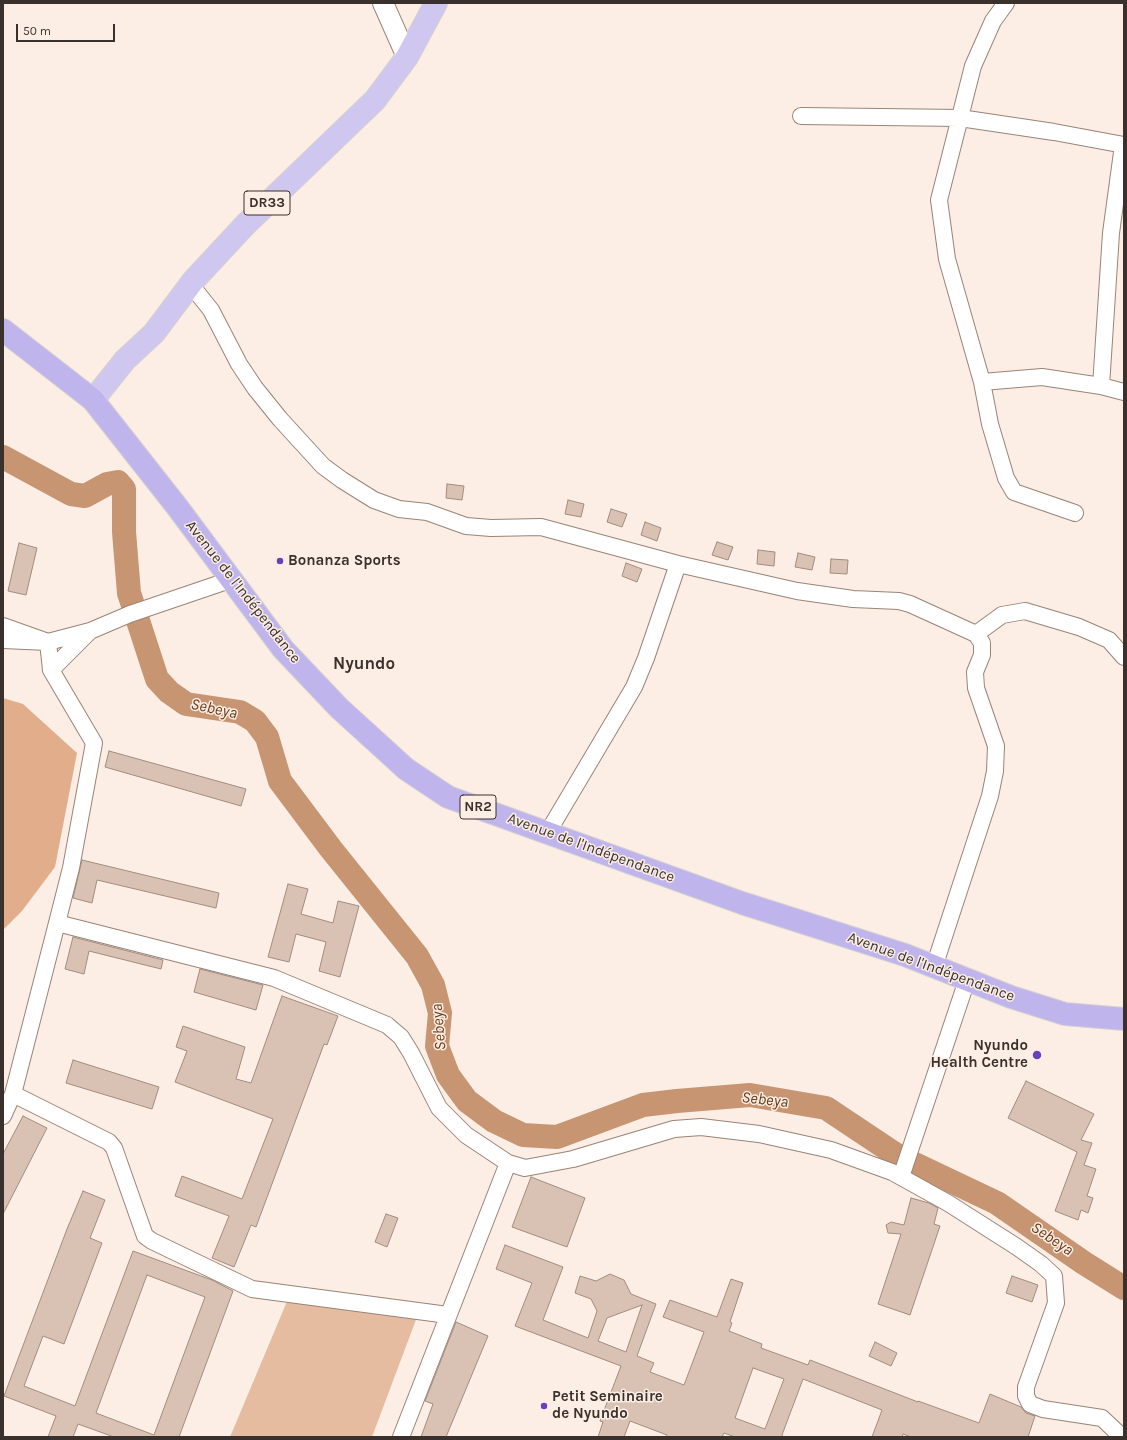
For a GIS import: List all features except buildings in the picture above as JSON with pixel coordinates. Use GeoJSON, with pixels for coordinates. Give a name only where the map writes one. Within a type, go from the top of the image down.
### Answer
{"type":"FeatureCollection","features":[{"type":"Feature","properties":{"kind":"highway","name":"Avenue de l'Indépendance"},"geometry":{"type":"LineString","coordinates":[[3,330],[92,400],[178,508],[230,580],[251,605],[283,649],[339,708],[406,769],[448,797],[742,903],[905,955],[1011,997],[1065,1014],[1124,1019]]}},
{"type":"Feature","properties":{"kind":"main road","name":"DR33"},"geometry":{"type":"LineString","coordinates":[[92,400],[125,360],[160,326],[191,285],[245,225],[375,100],[407,57],[436,3]]}},
{"type":"Feature","properties":{"kind":"street"},"geometry":{"type":"LineString","coordinates":[[383,3],[407,57]]}},
{"type":"Feature","properties":{"kind":"street"},"geometry":{"type":"LineString","coordinates":[[1006,3],[993,21],[973,66],[939,200],[947,258],[982,382],[990,424],[1006,478],[1014,492],[1075,513]]}},
{"type":"Feature","properties":{"kind":"street"},"geometry":{"type":"LineString","coordinates":[[801,116],[960,118],[1054,132],[1123,145],[1110,233],[1101,386]]}},
{"type":"Feature","properties":{"kind":"street"},"geometry":{"type":"LineString","coordinates":[[191,285],[211,310],[239,364],[255,388],[290,430],[324,466],[342,480],[374,500],[399,509],[427,512],[466,526],[491,528],[541,527],[678,564],[796,591],[853,599],[899,601],[910,604],[976,634],[982,643],[982,655],[975,672],[976,688],[996,746],[995,770],[990,796],[934,966]]}},
{"type":"Feature","properties":{"kind":"street"},"geometry":{"type":"LineString","coordinates":[[982,382],[1042,377],[1101,386],[1124,392]]}},
{"type":"Feature","properties":{"kind":"street"},"geometry":{"type":"LineString","coordinates":[[548,832],[634,687],[646,658],[678,564]]}},
{"type":"Feature","properties":{"kind":"street"},"geometry":{"type":"LineString","coordinates":[[3,640],[48,642],[90,631],[130,614],[230,580]]}},
{"type":"Feature","properties":{"kind":"street"},"geometry":{"type":"LineString","coordinates":[[976,634],[1002,615],[1025,611],[1079,627],[1109,640],[1124,657]]}},
{"type":"Feature","properties":{"kind":"street"},"geometry":{"type":"LineString","coordinates":[[3,626],[48,642]]}},
{"type":"Feature","properties":{"kind":"street"},"geometry":{"type":"LineString","coordinates":[[51,670],[90,631]]}},
{"type":"Feature","properties":{"kind":"street"},"geometry":{"type":"LineString","coordinates":[[3,1116],[13,1094],[71,868],[94,743],[51,670],[48,642]]}},
{"type":"Feature","properties":{"kind":"street"},"geometry":{"type":"LineString","coordinates":[[57,923],[274,978],[387,1025],[400,1036],[411,1053],[439,1108],[466,1135],[508,1163],[525,1168],[566,1161],[674,1129],[701,1127],[759,1134],[831,1150],[892,1172],[905,1165],[967,980]]}},
{"type":"Feature","properties":{"kind":"street"},"geometry":{"type":"LineString","coordinates":[[13,1094],[109,1142],[114,1148],[145,1236],[152,1241],[252,1289],[448,1315]]}},
{"type":"Feature","properties":{"kind":"street"},"geometry":{"type":"LineString","coordinates":[[401,1437],[508,1163]]}},
{"type":"Feature","properties":{"kind":"street"},"geometry":{"type":"LineString","coordinates":[[905,1165],[948,1203],[1041,1264],[1054,1276],[1056,1303],[1026,1387],[1026,1396],[1030,1404],[1043,1409],[1102,1418],[1122,1437]]}},
{"type":"Feature","properties":{"kind":"shaded area"},"geometry":{"type":"Polygon","coordinates":[[[3,698],[23,704],[77,753],[55,867],[22,911],[3,930],[3,698]]]}},
{"type":"Feature","properties":{"kind":"shaded area"},"geometry":{"type":"Polygon","coordinates":[[[288,1299],[417,1317],[372,1437],[230,1437],[288,1299]]]}},
{"type":"Feature","properties":{"kind":"waterway","name":"Sebeya"},"geometry":{"type":"LineString","coordinates":[[3,457],[71,494],[85,496],[107,484],[118,482],[124,489],[124,532],[129,593],[157,679],[169,692],[186,704],[240,712],[255,721],[267,737],[280,781],[331,849],[417,956],[433,985],[440,1013],[437,1046],[448,1075],[467,1101],[494,1121],[523,1135],[557,1137],[643,1105],[677,1101],[750,1095],[826,1108],[898,1156],[997,1203],[1084,1263],[1124,1288]]}},
{"type":"Feature","properties":{"kind":"place","name":"Bonanza Sports"},"geometry":{"type":"Point","coordinates":[280,561]}},
{"type":"Feature","properties":{"kind":"place","name":"Nyundo Health Centre"},"geometry":{"type":"Point","coordinates":[1037,1055]}},
{"type":"Feature","properties":{"kind":"place","name":"Petit Seminaire de Nyundo"},"geometry":{"type":"Point","coordinates":[544,1406]}},
{"type":"Feature","properties":{"kind":"district","name":"Nyundo"},"geometry":{"type":"Point","coordinates":[364,664]}}]}
